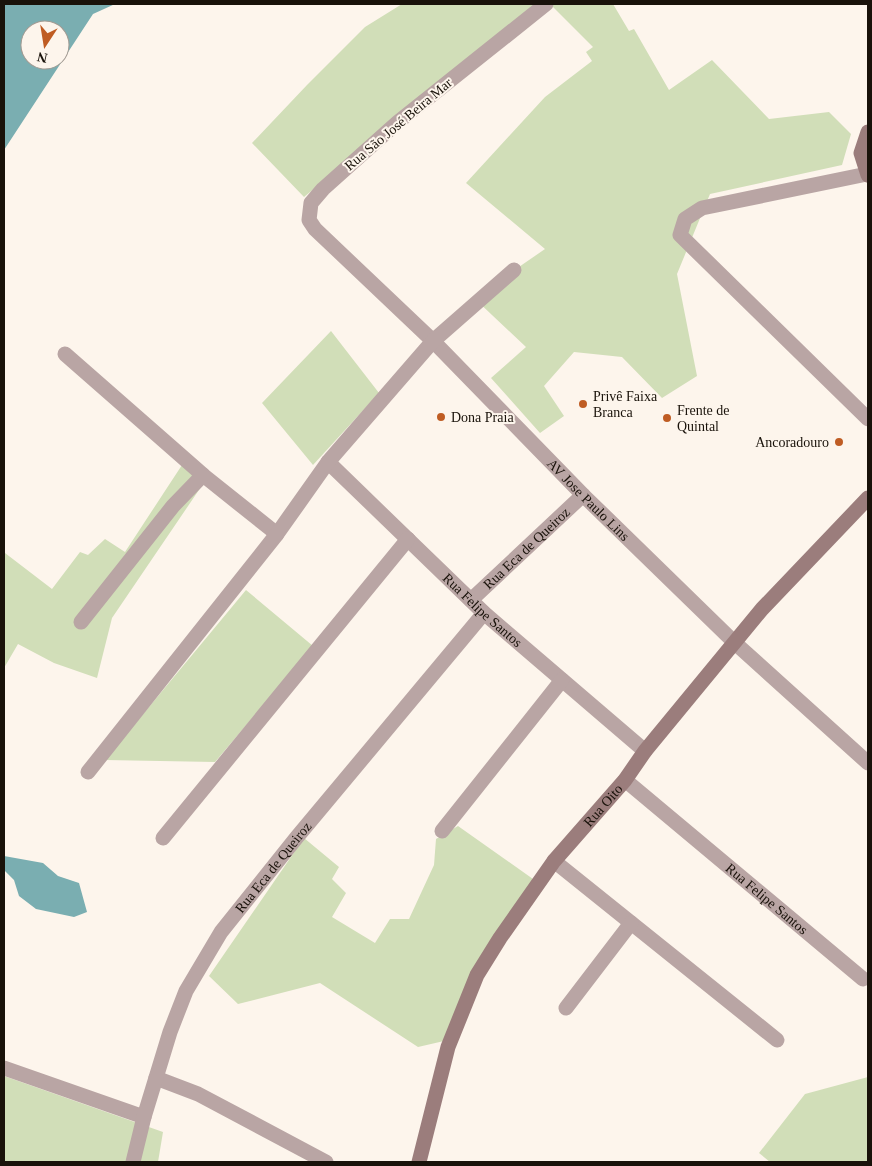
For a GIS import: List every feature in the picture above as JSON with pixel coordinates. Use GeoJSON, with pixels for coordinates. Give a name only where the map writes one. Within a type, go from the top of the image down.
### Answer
{"type":"FeatureCollection","features":[{"type":"Feature","properties":{"kind":"main road"},"geometry":{"type":"LineString","coordinates":[[868,132],[861,153],[868,174]]}},
{"type":"Feature","properties":{"kind":"main road","name":"Rua Oito"},"geometry":{"type":"LineString","coordinates":[[419,1162],[448,1047],[477,975],[500,938],[554,861],[625,780],[645,751],[762,609],[868,498]]}},
{"type":"Feature","properties":{"kind":"street","name":"Rua São José Beira Mar"},"geometry":{"type":"LineString","coordinates":[[315,229],[309,220],[309,208],[323,189],[398,122],[546,4]]}},
{"type":"Feature","properties":{"kind":"street"},"geometry":{"type":"LineString","coordinates":[[868,174],[702,208],[685,219],[680,235],[868,419]]}},
{"type":"Feature","properties":{"kind":"street","name":"AV Jose Paulo Lins"},"geometry":{"type":"LineString","coordinates":[[315,229],[433,342],[583,495],[735,643],[868,762]]}},
{"type":"Feature","properties":{"kind":"street"},"geometry":{"type":"LineString","coordinates":[[88,772],[278,534],[328,462],[433,342],[514,270]]}},
{"type":"Feature","properties":{"kind":"street"},"geometry":{"type":"LineString","coordinates":[[65,354],[202,475],[278,534]]}},
{"type":"Feature","properties":{"kind":"street","name":"Rua Felipe Santos"},"geometry":{"type":"LineString","coordinates":[[328,462],[484,613],[645,751]]}},
{"type":"Feature","properties":{"kind":"street"},"geometry":{"type":"LineString","coordinates":[[81,622],[173,506],[202,475]]}},
{"type":"Feature","properties":{"kind":"street","name":"Rua Eca de Queiroz"},"geometry":{"type":"LineString","coordinates":[[471,600],[583,495]]}},
{"type":"Feature","properties":{"kind":"street"},"geometry":{"type":"LineString","coordinates":[[163,838],[408,539]]}},
{"type":"Feature","properties":{"kind":"street","name":"Rua Eca de Queiroz"},"geometry":{"type":"LineString","coordinates":[[133,1162],[156,1078],[186,991],[221,932],[297,837],[484,613]]}},
{"type":"Feature","properties":{"kind":"street"},"geometry":{"type":"LineString","coordinates":[[442,831],[562,680]]}},
{"type":"Feature","properties":{"kind":"street","name":"Rua Felipe Santos"},"geometry":{"type":"LineString","coordinates":[[625,780],[863,979]]}},
{"type":"Feature","properties":{"kind":"street"},"geometry":{"type":"LineString","coordinates":[[554,861],[777,1040]]}},
{"type":"Feature","properties":{"kind":"street"},"geometry":{"type":"LineString","coordinates":[[566,1008],[631,924]]}},
{"type":"Feature","properties":{"kind":"street"},"geometry":{"type":"LineString","coordinates":[[4,1068],[144,1117]]}},
{"type":"Feature","properties":{"kind":"street"},"geometry":{"type":"LineString","coordinates":[[156,1078],[198,1094],[326,1162]]}},
{"type":"Feature","properties":{"kind":"green space"},"geometry":{"type":"Polygon","coordinates":[[[402,4],[538,4],[304,197],[252,143],[365,27],[402,4]]]}},
{"type":"Feature","properties":{"kind":"green space"},"geometry":{"type":"Polygon","coordinates":[[[550,4],[613,4],[629,31],[634,29],[669,90],[712,60],[769,119],[829,112],[851,134],[842,165],[710,194],[677,274],[697,376],[662,398],[622,357],[574,352],[544,386],[564,416],[540,433],[491,378],[526,347],[474,298],[545,249],[466,183],[545,97],[592,61],[586,52],[593,47],[550,4]]]}},
{"type":"Feature","properties":{"kind":"green space"},"geometry":{"type":"Polygon","coordinates":[[[331,331],[379,393],[313,465],[262,403],[331,331]]]}},
{"type":"Feature","properties":{"kind":"green space"},"geometry":{"type":"Polygon","coordinates":[[[182,465],[203,484],[112,618],[97,678],[54,663],[18,644],[4,668],[5,553],[52,589],[80,552],[88,555],[105,539],[125,552],[182,465]]]}},
{"type":"Feature","properties":{"kind":"green space"},"geometry":{"type":"Polygon","coordinates":[[[246,590],[313,646],[215,762],[105,760],[246,590]]]}},
{"type":"Feature","properties":{"kind":"green space"},"geometry":{"type":"Polygon","coordinates":[[[458,826],[533,879],[444,1041],[418,1047],[320,983],[238,1004],[209,976],[304,838],[339,867],[332,879],[346,893],[332,917],[375,943],[390,919],[409,919],[434,865],[436,839],[458,826]]]}},
{"type":"Feature","properties":{"kind":"green space"},"geometry":{"type":"Polygon","coordinates":[[[4,1076],[163,1132],[158,1162],[4,1162],[4,1076]]]}},
{"type":"Feature","properties":{"kind":"green space"},"geometry":{"type":"Polygon","coordinates":[[[868,1077],[868,1162],[770,1162],[759,1153],[805,1094],[868,1077]]]}},
{"type":"Feature","properties":{"kind":"water"},"geometry":{"type":"Polygon","coordinates":[[[4,4],[115,4],[93,14],[70,49],[70,20],[20,20],[20,70],[56,70],[4,150],[4,4]]]}},
{"type":"Feature","properties":{"kind":"water"},"geometry":{"type":"Polygon","coordinates":[[[4,856],[43,863],[58,876],[79,883],[87,912],[74,917],[36,909],[19,896],[14,880],[4,870],[4,856]]]}},
{"type":"Feature","properties":{"kind":"place","name":"Privê Faixa Branca"},"geometry":{"type":"Point","coordinates":[583,404]}},
{"type":"Feature","properties":{"kind":"place","name":"Dona Praia"},"geometry":{"type":"Point","coordinates":[441,417]}},
{"type":"Feature","properties":{"kind":"place","name":"Frente de Quintal"},"geometry":{"type":"Point","coordinates":[667,418]}},
{"type":"Feature","properties":{"kind":"place","name":"Ancoradouro"},"geometry":{"type":"Point","coordinates":[839,442]}}]}
